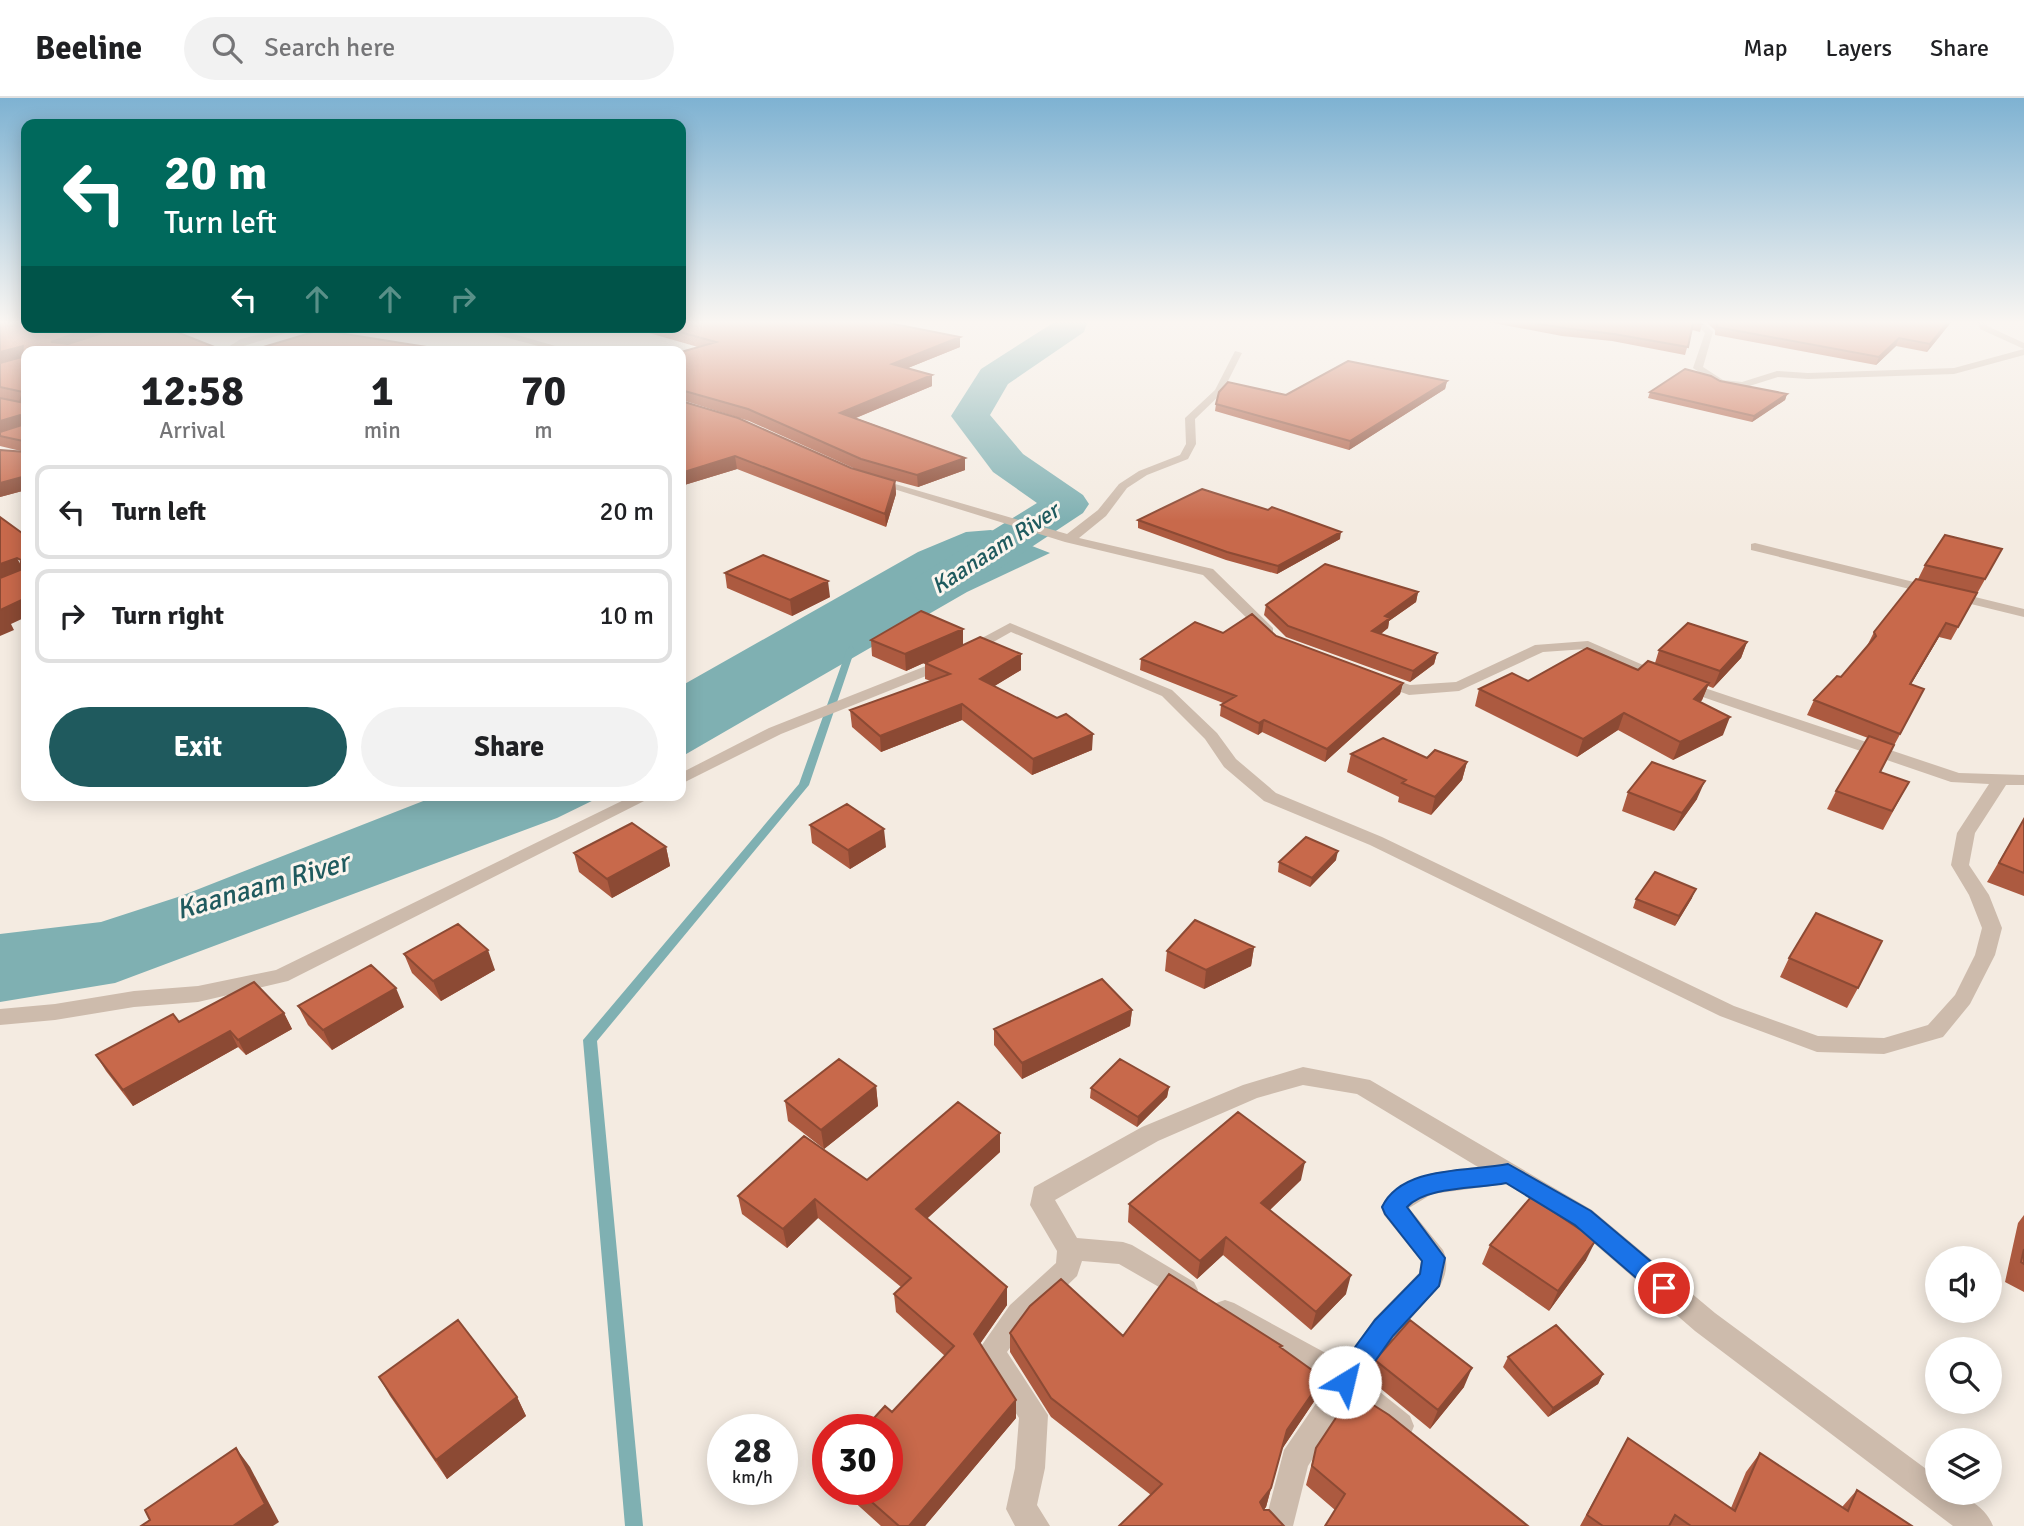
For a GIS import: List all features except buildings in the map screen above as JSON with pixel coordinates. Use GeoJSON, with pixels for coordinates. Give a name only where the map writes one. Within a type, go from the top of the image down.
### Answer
{"type":"FeatureCollection","features":[{"type":"Feature","properties":{"kind":"street"},"geometry":{"type":"LineString","coordinates":[[1069,539],[1102,513],[1123,486],[1143,473],[1184,457],[1191,444],[1190,418],[1221,388]]}},
{"type":"Feature","properties":{"kind":"street"},"geometry":{"type":"LineString","coordinates":[[857,476],[1069,539],[1208,572],[1280,642]]}},
{"type":"Feature","properties":{"kind":"street"},"geometry":{"type":"LineString","coordinates":[[1755,547],[2024,613]]}},
{"type":"Feature","properties":{"kind":"street"},"geometry":{"type":"LineString","coordinates":[[686,777],[807,718],[946,663],[1010,627],[1167,693],[1211,736],[1230,763],[1270,797],[1376,841],[1727,1011],[1816,1044],[1884,1046],[1935,1031],[1963,999],[1984,954],[1992,928],[1979,895],[1960,865],[1966,833],[2001,779]]}},
{"type":"Feature","properties":{"kind":"street"},"geometry":{"type":"LineString","coordinates":[[1370,676],[1409,690],[1458,686],[1540,648],[1588,645],[1661,678],[1957,778],[2024,780]]}},
{"type":"Feature","properties":{"kind":"street"},"geometry":{"type":"LineString","coordinates":[[0,1017],[55,1012],[134,999],[198,994],[281,976],[636,801]]}},
{"type":"Feature","properties":{"kind":"street"},"geometry":{"type":"LineString","coordinates":[[1024,1520],[1034,1415],[991,1352],[1019,1314],[1068,1268],[1070,1249],[1042,1205],[1043,1194],[1150,1134],[1251,1091],[1303,1076],[1362,1086],[1583,1218],[1705,1322],[1978,1526]]}},
{"type":"Feature","properties":{"kind":"street"},"geometry":{"type":"LineString","coordinates":[[1276,1526],[1282,1516],[1294,1461],[1384,1328],[1431,1278],[1434,1258],[1393,1207],[1406,1193],[1431,1182],[1472,1180],[1508,1174]]}},
{"type":"Feature","properties":{"kind":"street"},"geometry":{"type":"LineString","coordinates":[[1070,1249],[1123,1253],[1325,1366],[1417,1439]]}},
{"type":"Feature","properties":{"kind":"water"},"geometry":{"type":"Polygon","coordinates":[[[991,530],[1050,553],[967,592],[686,754],[686,683],[918,552],[966,532],[991,530]]]}},
{"type":"Feature","properties":{"kind":"water"},"geometry":{"type":"Polygon","coordinates":[[[423,801],[592,801],[557,818],[115,983],[0,1002],[0,934],[101,922],[181,896],[423,801]]]}},
{"type":"Feature","properties":{"kind":"waterway","name":"Kaanaam River"},"geometry":{"type":"LineString","coordinates":[[935,588],[1067,504],[1008,463],[970,416],[987,388]]}},
{"type":"Feature","properties":{"kind":"waterway"},"geometry":{"type":"LineString","coordinates":[[634,1526],[590,1040],[804,785],[851,649]]}},
{"type":"Feature","properties":{"kind":"route"},"geometry":{"type":"LineString","coordinates":[[1345,1382],[1384,1328],[1431,1278],[1434,1258],[1393,1207],[1406,1193],[1431,1182],[1472,1180],[1508,1174],[1583,1218],[1664,1288]]}}]}
